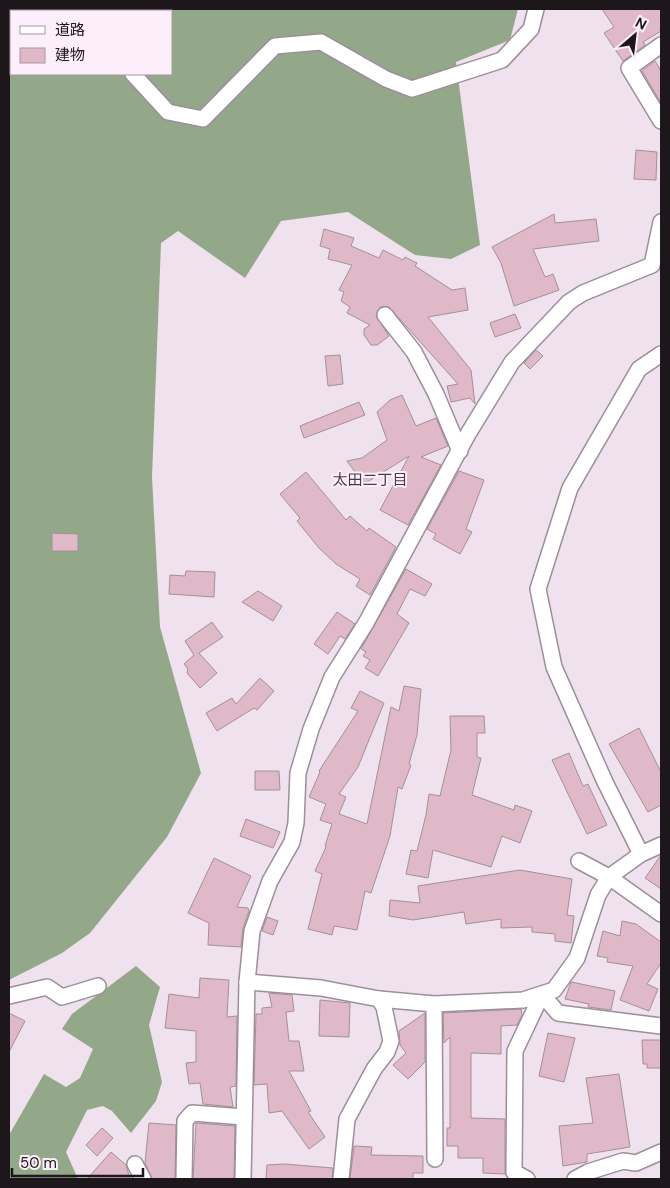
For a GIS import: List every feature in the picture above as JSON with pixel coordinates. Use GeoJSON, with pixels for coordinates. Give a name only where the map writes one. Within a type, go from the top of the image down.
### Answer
{"type":"FeatureCollection","features":[{"type":"Feature","properties":{"kind":"street"},"geometry":{"type":"LineString","coordinates":[[134,75],[168,112],[203,119],[275,46],[321,42],[386,79],[412,89],[502,60],[531,29],[536,9]]}},
{"type":"Feature","properties":{"kind":"street"},"geometry":{"type":"LineString","coordinates":[[661,45],[629,68],[661,121]]}},
{"type":"Feature","properties":{"kind":"street"},"geometry":{"type":"LineString","coordinates":[[243,1179],[247,982],[254,924],[270,881],[292,842],[296,822],[298,773],[311,729],[332,677],[366,622],[460,451],[512,362],[569,302],[583,293],[652,265],[661,222]]}},
{"type":"Feature","properties":{"kind":"street"},"geometry":{"type":"LineString","coordinates":[[385,314],[414,352],[436,394],[460,451]]}},
{"type":"Feature","properties":{"kind":"street"},"geometry":{"type":"LineString","coordinates":[[641,854],[605,782],[554,667],[538,589],[570,488],[639,369],[661,354]]}},
{"type":"Feature","properties":{"kind":"street"},"geometry":{"type":"LineString","coordinates":[[247,982],[321,988],[379,999],[434,1004],[523,1000],[542,994],[554,990],[578,958],[598,895],[610,877],[641,854],[661,845]]}},
{"type":"Feature","properties":{"kind":"street"},"geometry":{"type":"LineString","coordinates":[[579,861],[610,877],[661,914]]}},
{"type":"Feature","properties":{"kind":"street"},"geometry":{"type":"LineString","coordinates":[[9,996],[47,987],[62,997],[98,986]]}},
{"type":"Feature","properties":{"kind":"street"},"geometry":{"type":"LineString","coordinates":[[542,994],[558,1013],[661,1026]]}},
{"type":"Feature","properties":{"kind":"street"},"geometry":{"type":"LineString","coordinates":[[528,1179],[514,1172],[515,1051],[542,994]]}},
{"type":"Feature","properties":{"kind":"street"},"geometry":{"type":"LineString","coordinates":[[341,1179],[347,1120],[374,1068],[388,1052],[391,1041],[384,1007],[379,999]]}},
{"type":"Feature","properties":{"kind":"street"},"geometry":{"type":"LineString","coordinates":[[434,1004],[435,1160]]}},
{"type":"Feature","properties":{"kind":"street"},"geometry":{"type":"LineString","coordinates":[[184,1179],[185,1121],[192,1113],[244,1116]]}},
{"type":"Feature","properties":{"kind":"street"},"geometry":{"type":"LineString","coordinates":[[575,1179],[588,1172],[623,1162],[636,1163],[661,1152]]}},
{"type":"Feature","properties":{"kind":"street"},"geometry":{"type":"LineString","coordinates":[[135,1164],[143,1179]]}},
{"type":"Feature","properties":{"kind":"green space"},"geometry":{"type":"Polygon","coordinates":[[[9,9],[518,9],[510,40],[456,62],[480,245],[451,259],[415,255],[348,212],[281,221],[245,278],[178,231],[161,243],[152,477],[160,627],[201,773],[167,837],[90,933],[62,953],[9,980],[9,9]]]}},
{"type":"Feature","properties":{"kind":"green space"},"geometry":{"type":"Polygon","coordinates":[[[136,966],[160,987],[149,1025],[162,1082],[156,1101],[131,1133],[112,1111],[103,1106],[87,1110],[66,1152],[78,1179],[9,1179],[9,1135],[44,1074],[66,1087],[80,1078],[93,1049],[62,1029],[72,1014],[136,966]]]}},
{"type":"Feature","properties":{"kind":"building"},"geometry":{"type":"Polygon","coordinates":[[[602,9],[661,9],[661,31],[643,42],[645,45],[623,61],[604,33],[614,27],[602,9]]]}},
{"type":"Feature","properties":{"kind":"building"},"geometry":{"type":"Polygon","coordinates":[[[655,61],[661,71],[661,103],[642,71],[655,61]]]}},
{"type":"Feature","properties":{"kind":"building"},"geometry":{"type":"Polygon","coordinates":[[[636,150],[657,152],[656,180],[634,179],[636,150]]]}},
{"type":"Feature","properties":{"kind":"building"},"geometry":{"type":"Polygon","coordinates":[[[554,214],[555,223],[596,219],[599,241],[533,249],[545,277],[553,274],[559,290],[514,306],[501,263],[492,247],[554,214]]]}},
{"type":"Feature","properties":{"kind":"building"},"geometry":{"type":"Polygon","coordinates":[[[324,229],[354,238],[351,246],[379,258],[383,250],[403,260],[405,257],[417,263],[415,266],[452,290],[465,288],[468,310],[428,317],[471,370],[475,404],[470,398],[451,402],[447,386],[458,384],[389,307],[380,307],[376,316],[389,336],[377,345],[371,345],[364,335],[364,329],[370,325],[347,313],[350,307],[341,301],[344,292],[339,290],[352,265],[328,259],[330,249],[320,246],[324,229]]]}},
{"type":"Feature","properties":{"kind":"building"},"geometry":{"type":"Polygon","coordinates":[[[515,314],[521,328],[495,337],[490,323],[515,314]]]}},
{"type":"Feature","properties":{"kind":"building"},"geometry":{"type":"Polygon","coordinates":[[[536,350],[543,356],[530,369],[524,363],[536,350]]]}},
{"type":"Feature","properties":{"kind":"building"},"geometry":{"type":"Polygon","coordinates":[[[340,355],[343,384],[328,386],[325,356],[340,355]]]}},
{"type":"Feature","properties":{"kind":"building"},"geometry":{"type":"Polygon","coordinates":[[[402,395],[416,426],[436,418],[448,446],[421,457],[441,465],[408,525],[380,510],[409,456],[364,484],[347,461],[362,458],[387,440],[377,412],[390,400],[402,395]]]}},
{"type":"Feature","properties":{"kind":"building"},"geometry":{"type":"Polygon","coordinates":[[[359,402],[365,415],[304,438],[300,426],[359,402]]]}},
{"type":"Feature","properties":{"kind":"building"},"geometry":{"type":"Polygon","coordinates":[[[459,471],[484,480],[466,529],[472,532],[460,554],[433,539],[436,534],[427,529],[459,471]]]}},
{"type":"Feature","properties":{"kind":"building"},"geometry":{"type":"Polygon","coordinates":[[[306,472],[346,520],[350,516],[367,531],[369,528],[396,547],[370,595],[356,586],[360,579],[336,564],[319,548],[297,521],[300,518],[280,494],[306,472]]]}},
{"type":"Feature","properties":{"kind":"building"},"geometry":{"type":"Polygon","coordinates":[[[52,533],[78,534],[78,551],[52,551],[52,533]]]}},
{"type":"Feature","properties":{"kind":"building"},"geometry":{"type":"Polygon","coordinates":[[[406,569],[432,584],[425,596],[410,589],[397,614],[409,623],[378,676],[365,668],[370,660],[363,656],[366,652],[361,649],[406,569]]]}},
{"type":"Feature","properties":{"kind":"building"},"geometry":{"type":"Polygon","coordinates":[[[186,571],[215,572],[214,597],[169,594],[170,575],[185,576],[186,571]]]}},
{"type":"Feature","properties":{"kind":"building"},"geometry":{"type":"Polygon","coordinates":[[[258,591],[282,606],[273,621],[242,602],[258,591]]]}},
{"type":"Feature","properties":{"kind":"building"},"geometry":{"type":"Polygon","coordinates":[[[337,612],[355,624],[345,639],[340,636],[328,654],[314,644],[337,612]]]}},
{"type":"Feature","properties":{"kind":"building"},"geometry":{"type":"Polygon","coordinates":[[[212,622],[223,637],[199,653],[217,673],[200,688],[187,673],[188,669],[184,664],[194,655],[185,641],[212,622]]]}},
{"type":"Feature","properties":{"kind":"building"},"geometry":{"type":"Polygon","coordinates":[[[260,678],[274,691],[257,710],[254,708],[217,731],[206,713],[232,698],[236,704],[260,678]]]}},
{"type":"Feature","properties":{"kind":"building"},"geometry":{"type":"Polygon","coordinates":[[[404,686],[421,689],[417,735],[409,764],[411,765],[402,789],[398,787],[390,836],[371,893],[365,891],[357,930],[334,926],[332,935],[308,929],[322,874],[315,871],[326,847],[332,824],[320,820],[326,804],[309,797],[319,771],[358,711],[351,708],[360,691],[384,703],[358,767],[339,794],[346,797],[339,814],[367,824],[391,707],[399,711],[404,686]]]}},
{"type":"Feature","properties":{"kind":"building"},"geometry":{"type":"Polygon","coordinates":[[[450,716],[484,716],[485,733],[477,733],[477,757],[481,758],[472,795],[514,810],[515,805],[532,811],[520,843],[502,836],[491,867],[433,850],[428,878],[406,874],[411,850],[417,851],[429,794],[440,796],[451,750],[450,716]]]}},
{"type":"Feature","properties":{"kind":"building"},"geometry":{"type":"Polygon","coordinates":[[[639,728],[661,772],[661,805],[648,812],[609,744],[639,728]]]}},
{"type":"Feature","properties":{"kind":"building"},"geometry":{"type":"Polygon","coordinates":[[[569,753],[583,786],[588,784],[607,825],[587,834],[552,760],[569,753]]]}},
{"type":"Feature","properties":{"kind":"building"},"geometry":{"type":"Polygon","coordinates":[[[255,771],[279,771],[280,790],[255,790],[255,771]]]}},
{"type":"Feature","properties":{"kind":"building"},"geometry":{"type":"Polygon","coordinates":[[[246,819],[280,832],[273,848],[240,836],[246,819]]]}},
{"type":"Feature","properties":{"kind":"building"},"geometry":{"type":"Polygon","coordinates":[[[661,855],[661,889],[645,878],[661,855]]]}},
{"type":"Feature","properties":{"kind":"building"},"geometry":{"type":"Polygon","coordinates":[[[214,858],[251,876],[237,907],[248,908],[249,911],[243,928],[241,947],[208,945],[209,923],[188,913],[214,858]]]}},
{"type":"Feature","properties":{"kind":"building"},"geometry":{"type":"Polygon","coordinates":[[[520,870],[572,879],[567,915],[574,916],[571,943],[555,941],[555,934],[532,932],[532,927],[501,928],[501,919],[466,924],[464,912],[413,920],[389,916],[390,900],[420,903],[418,886],[520,870]]]}},
{"type":"Feature","properties":{"kind":"building"},"geometry":{"type":"Polygon","coordinates":[[[267,917],[278,921],[273,935],[262,931],[267,917]]]}},
{"type":"Feature","properties":{"kind":"building"},"geometry":{"type":"Polygon","coordinates":[[[622,921],[636,924],[661,942],[661,963],[647,984],[658,989],[649,1011],[620,1000],[633,966],[607,962],[608,958],[597,956],[603,931],[620,936],[622,921]]]}},
{"type":"Feature","properties":{"kind":"building"},"geometry":{"type":"Polygon","coordinates":[[[200,978],[229,980],[227,1017],[237,1016],[236,1086],[230,1087],[233,1107],[203,1104],[200,1083],[189,1084],[186,1063],[196,1062],[196,1031],[165,1028],[169,994],[199,998],[200,978]]]}},
{"type":"Feature","properties":{"kind":"building"},"geometry":{"type":"Polygon","coordinates":[[[571,982],[615,991],[611,1010],[588,1007],[589,1004],[565,999],[571,982]]]}},
{"type":"Feature","properties":{"kind":"building"},"geometry":{"type":"Polygon","coordinates":[[[269,993],[292,995],[294,1011],[286,1012],[289,1041],[299,1041],[304,1071],[289,1071],[311,1111],[308,1112],[325,1137],[309,1149],[282,1111],[269,1113],[267,1084],[254,1085],[256,1014],[262,1014],[262,1008],[272,1007],[269,993]]]}},
{"type":"Feature","properties":{"kind":"building"},"geometry":{"type":"Polygon","coordinates":[[[320,1000],[350,1003],[349,1037],[319,1036],[320,1000]]]}},
{"type":"Feature","properties":{"kind":"building"},"geometry":{"type":"Polygon","coordinates":[[[521,1009],[522,1015],[517,1025],[501,1026],[501,1054],[471,1053],[471,1118],[505,1119],[505,1174],[483,1173],[483,1158],[458,1158],[458,1146],[447,1146],[447,1128],[450,1128],[450,1037],[444,1043],[443,1013],[521,1009]]]}},
{"type":"Feature","properties":{"kind":"building"},"geometry":{"type":"Polygon","coordinates":[[[9,1013],[25,1021],[9,1052],[9,1013]]]}},
{"type":"Feature","properties":{"kind":"building"},"geometry":{"type":"Polygon","coordinates":[[[425,1013],[425,1062],[408,1079],[393,1065],[406,1053],[400,1045],[399,1031],[425,1013]]]}},
{"type":"Feature","properties":{"kind":"building"},"geometry":{"type":"Polygon","coordinates":[[[548,1033],[575,1038],[564,1082],[539,1076],[548,1033]]]}},
{"type":"Feature","properties":{"kind":"building"},"geometry":{"type":"Polygon","coordinates":[[[642,1040],[661,1040],[661,1068],[647,1068],[647,1064],[643,1064],[642,1040]]]}},
{"type":"Feature","properties":{"kind":"building"},"geometry":{"type":"Polygon","coordinates":[[[619,1074],[630,1147],[587,1154],[587,1162],[563,1166],[559,1126],[593,1123],[586,1078],[619,1074]]]}},
{"type":"Feature","properties":{"kind":"building"},"geometry":{"type":"Polygon","coordinates":[[[149,1123],[176,1125],[175,1179],[152,1179],[145,1163],[149,1123]]]}},
{"type":"Feature","properties":{"kind":"building"},"geometry":{"type":"Polygon","coordinates":[[[196,1123],[235,1126],[234,1179],[193,1179],[196,1123]]]}},
{"type":"Feature","properties":{"kind":"building"},"geometry":{"type":"Polygon","coordinates":[[[102,1128],[113,1138],[97,1156],[86,1145],[102,1128]]]}},
{"type":"Feature","properties":{"kind":"building"},"geometry":{"type":"Polygon","coordinates":[[[354,1146],[372,1147],[371,1155],[423,1156],[423,1173],[413,1173],[413,1179],[350,1179],[354,1146]]]}},
{"type":"Feature","properties":{"kind":"building"},"geometry":{"type":"Polygon","coordinates":[[[111,1152],[126,1165],[130,1179],[87,1179],[111,1152]]]}},
{"type":"Feature","properties":{"kind":"building"},"geometry":{"type":"Polygon","coordinates":[[[285,1164],[333,1168],[332,1179],[266,1179],[267,1165],[285,1164]]]}},
{"type":"Feature","properties":{"kind":"district","name":"太田二丁目"},"geometry":{"type":"Point","coordinates":[370,480]}}]}
